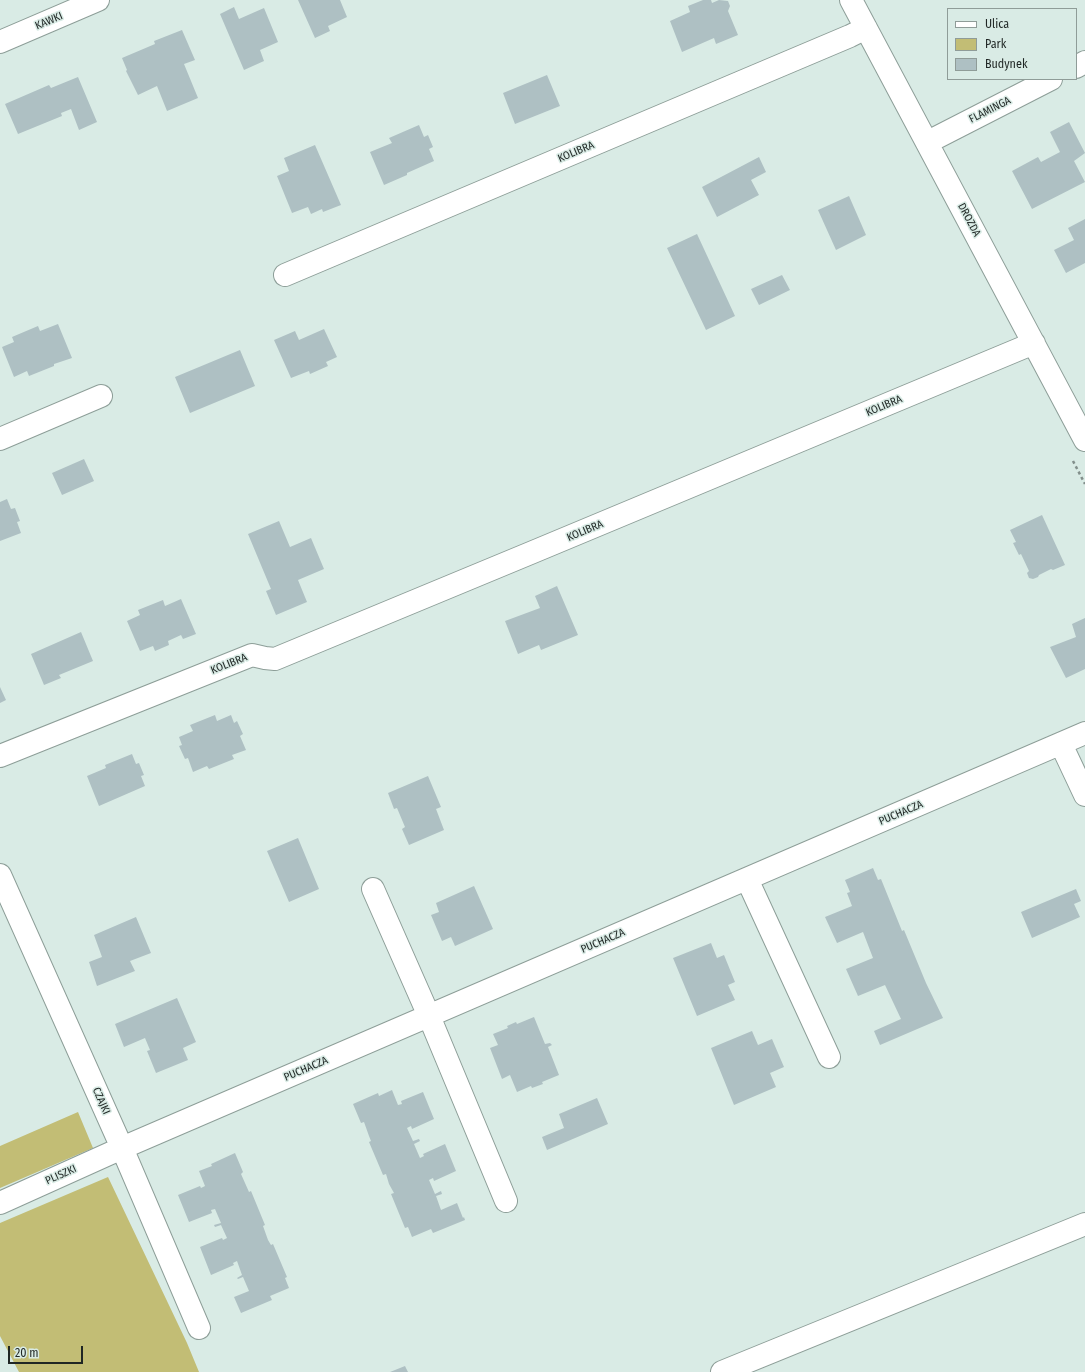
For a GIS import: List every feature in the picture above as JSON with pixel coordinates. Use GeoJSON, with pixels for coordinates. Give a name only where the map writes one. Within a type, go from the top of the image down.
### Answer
{"type":"FeatureCollection","features":[{"type":"Feature","properties":{"kind":"street","name":"KAWKI"},"geometry":{"type":"LineString","coordinates":[[0,42],[98,0]]}},
{"type":"Feature","properties":{"kind":"street","name":"DROZDA"},"geometry":{"type":"LineString","coordinates":[[851,0],[928,142],[1085,440]]}},
{"type":"Feature","properties":{"kind":"street","name":"KOLIBRA"},"geometry":{"type":"LineString","coordinates":[[284,275],[866,28]]}},
{"type":"Feature","properties":{"kind":"street","name":"FLAMINGA"},"geometry":{"type":"LineString","coordinates":[[928,142],[1049,80]]}},
{"type":"Feature","properties":{"kind":"street","name":"KOLIBRA"},"geometry":{"type":"LineString","coordinates":[[0,756],[252,655],[275,659],[1034,343]]}},
{"type":"Feature","properties":{"kind":"street"},"geometry":{"type":"LineString","coordinates":[[0,439],[102,396]]}},
{"type":"Feature","properties":{"kind":"street","name":"PUCHACZA"},"geometry":{"type":"LineString","coordinates":[[122,1148],[1085,733]]}},
{"type":"Feature","properties":{"kind":"street"},"geometry":{"type":"LineString","coordinates":[[1061,744],[1085,795]]}},
{"type":"Feature","properties":{"kind":"street","name":"CZAJKI"},"geometry":{"type":"LineString","coordinates":[[0,875],[122,1148],[199,1328]]}},
{"type":"Feature","properties":{"kind":"street"},"geometry":{"type":"LineString","coordinates":[[747,879],[829,1057]]}},
{"type":"Feature","properties":{"kind":"street"},"geometry":{"type":"LineString","coordinates":[[373,889],[429,1016],[506,1201]]}},
{"type":"Feature","properties":{"kind":"street","name":"PLISZKI"},"geometry":{"type":"LineString","coordinates":[[0,1203],[122,1148]]}},
{"type":"Feature","properties":{"kind":"street"},"geometry":{"type":"LineString","coordinates":[[722,1372],[1085,1224]]}},
{"type":"Feature","properties":{"kind":"green space"},"geometry":{"type":"Polygon","coordinates":[[[78,1112],[93,1148],[0,1188],[0,1146],[78,1112]]]}},
{"type":"Feature","properties":{"kind":"green space"},"geometry":{"type":"Polygon","coordinates":[[[108,1177],[187,1343],[199,1372],[19,1372],[0,1336],[0,1223],[108,1177]]]}},
{"type":"Feature","properties":{"kind":"building"},"geometry":{"type":"Polygon","coordinates":[[[298,0],[340,0],[347,17],[328,26],[330,31],[315,38],[298,0]]]}},
{"type":"Feature","properties":{"kind":"building"},"geometry":{"type":"Polygon","coordinates":[[[703,0],[711,0],[712,3],[719,0],[728,1],[730,6],[728,11],[738,35],[716,44],[714,38],[682,52],[670,21],[690,12],[688,6],[703,0]]]}},
{"type":"Feature","properties":{"kind":"building"},"geometry":{"type":"Polygon","coordinates":[[[234,7],[239,19],[264,8],[278,42],[260,50],[264,61],[244,70],[220,14],[234,7]]]}},
{"type":"Feature","properties":{"kind":"building"},"geometry":{"type":"Polygon","coordinates":[[[182,30],[195,60],[184,64],[198,98],[167,111],[157,86],[138,95],[126,71],[127,70],[122,58],[155,44],[154,41],[182,30]]]}},
{"type":"Feature","properties":{"kind":"building"},"geometry":{"type":"Polygon","coordinates":[[[547,75],[560,106],[515,124],[503,93],[547,75]]]}},
{"type":"Feature","properties":{"kind":"building"},"geometry":{"type":"Polygon","coordinates":[[[78,77],[97,122],[79,130],[71,109],[61,113],[62,116],[18,134],[5,104],[49,85],[51,88],[78,77]]]}},
{"type":"Feature","properties":{"kind":"building"},"geometry":{"type":"Polygon","coordinates":[[[1069,122],[1085,153],[1074,161],[1085,182],[1032,209],[1012,171],[1038,157],[1041,162],[1060,152],[1050,132],[1069,122]]]}},
{"type":"Feature","properties":{"kind":"building"},"geometry":{"type":"Polygon","coordinates":[[[419,125],[424,137],[428,135],[433,147],[429,149],[434,161],[384,185],[370,152],[392,143],[389,138],[419,125]]]}},
{"type":"Feature","properties":{"kind":"building"},"geometry":{"type":"Polygon","coordinates":[[[315,145],[341,205],[323,212],[322,209],[311,214],[308,207],[292,213],[277,176],[289,171],[284,158],[315,145]]]}},
{"type":"Feature","properties":{"kind":"building"},"geometry":{"type":"Polygon","coordinates":[[[759,157],[766,172],[751,180],[759,195],[717,217],[702,187],[759,157]]]}},
{"type":"Feature","properties":{"kind":"building"},"geometry":{"type":"Polygon","coordinates":[[[849,196],[866,235],[836,250],[818,210],[849,196]]]}},
{"type":"Feature","properties":{"kind":"building"},"geometry":{"type":"Polygon","coordinates":[[[1085,219],[1085,263],[1066,273],[1054,250],[1074,240],[1068,228],[1085,219]]]}},
{"type":"Feature","properties":{"kind":"building"},"geometry":{"type":"Polygon","coordinates":[[[697,234],[735,316],[706,330],[667,248],[697,234]]]}},
{"type":"Feature","properties":{"kind":"building"},"geometry":{"type":"Polygon","coordinates":[[[782,275],[790,290],[759,305],[751,289],[782,275]]]}},
{"type":"Feature","properties":{"kind":"building"},"geometry":{"type":"Polygon","coordinates":[[[58,324],[72,358],[54,364],[54,366],[29,376],[27,371],[14,377],[2,347],[14,342],[12,337],[38,326],[40,331],[58,324]]]}},
{"type":"Feature","properties":{"kind":"building"},"geometry":{"type":"Polygon","coordinates":[[[324,329],[337,357],[326,362],[328,366],[310,374],[309,371],[291,378],[274,340],[295,331],[299,340],[324,329]]]}},
{"type":"Feature","properties":{"kind":"building"},"geometry":{"type":"Polygon","coordinates":[[[240,350],[255,386],[190,413],[175,377],[240,350]]]}},
{"type":"Feature","properties":{"kind":"building"},"geometry":{"type":"Polygon","coordinates":[[[84,459],[94,481],[62,495],[52,473],[84,459]]]}},
{"type":"Feature","properties":{"kind":"building"},"geometry":{"type":"Polygon","coordinates":[[[7,499],[11,509],[15,508],[20,521],[17,522],[21,533],[0,541],[0,502],[7,499]]]}},
{"type":"Feature","properties":{"kind":"building"},"geometry":{"type":"Polygon","coordinates":[[[1042,515],[1065,565],[1053,570],[1051,569],[1033,579],[1029,578],[1027,573],[1029,571],[1021,554],[1019,555],[1013,543],[1016,542],[1010,530],[1042,515]]]}},
{"type":"Feature","properties":{"kind":"building"},"geometry":{"type":"Polygon","coordinates":[[[279,521],[290,547],[311,538],[324,569],[298,580],[307,602],[276,615],[266,591],[271,589],[248,534],[279,521]]]}},
{"type":"Feature","properties":{"kind":"building"},"geometry":{"type":"Polygon","coordinates":[[[557,586],[578,635],[541,650],[539,645],[518,654],[505,621],[540,608],[535,596],[557,586]]]}},
{"type":"Feature","properties":{"kind":"building"},"geometry":{"type":"Polygon","coordinates":[[[181,599],[196,634],[183,639],[181,635],[168,641],[169,645],[155,651],[153,646],[140,651],[127,621],[140,615],[138,610],[163,600],[165,606],[181,599]]]}},
{"type":"Feature","properties":{"kind":"building"},"geometry":{"type":"Polygon","coordinates":[[[1085,618],[1085,669],[1066,678],[1050,647],[1076,637],[1072,624],[1085,618]]]}},
{"type":"Feature","properties":{"kind":"building"},"geometry":{"type":"Polygon","coordinates":[[[81,632],[93,661],[59,675],[61,678],[44,685],[31,654],[81,632]]]}},
{"type":"Feature","properties":{"kind":"building"},"geometry":{"type":"Polygon","coordinates":[[[0,687],[6,700],[0,703],[0,687]]]}},
{"type":"Feature","properties":{"kind":"building"},"geometry":{"type":"Polygon","coordinates":[[[215,715],[217,721],[231,715],[234,723],[237,721],[243,734],[240,736],[246,750],[232,755],[234,759],[209,769],[207,766],[193,772],[188,758],[185,759],[179,746],[182,745],[179,737],[193,731],[190,725],[215,715]]]}},
{"type":"Feature","properties":{"kind":"building"},"geometry":{"type":"Polygon","coordinates":[[[132,754],[136,764],[139,763],[144,775],[141,776],[145,786],[99,806],[87,776],[106,768],[105,765],[132,754]]]}},
{"type":"Feature","properties":{"kind":"building"},"geometry":{"type":"Polygon","coordinates":[[[428,776],[441,807],[436,809],[444,830],[409,845],[402,829],[405,827],[397,808],[394,809],[388,793],[428,776]]]}},
{"type":"Feature","properties":{"kind":"building"},"geometry":{"type":"Polygon","coordinates":[[[298,838],[319,889],[289,902],[267,851],[298,838]]]}},
{"type":"Feature","properties":{"kind":"building"},"geometry":{"type":"Polygon","coordinates":[[[873,868],[878,880],[881,879],[902,931],[904,930],[926,983],[943,1018],[880,1045],[874,1031],[901,1019],[885,985],[858,996],[846,969],[873,958],[863,932],[837,943],[825,917],[852,906],[847,893],[850,892],[845,880],[873,868]]]}},
{"type":"Feature","properties":{"kind":"building"},"geometry":{"type":"Polygon","coordinates":[[[474,886],[493,929],[455,946],[451,937],[442,941],[431,915],[439,912],[436,903],[474,886]]]}},
{"type":"Feature","properties":{"kind":"building"},"geometry":{"type":"Polygon","coordinates":[[[1076,889],[1081,901],[1074,904],[1080,917],[1032,938],[1021,912],[1076,889]]]}},
{"type":"Feature","properties":{"kind":"building"},"geometry":{"type":"Polygon","coordinates":[[[136,917],[151,953],[130,961],[135,971],[97,986],[89,962],[102,957],[94,935],[136,917]]]}},
{"type":"Feature","properties":{"kind":"building"},"geometry":{"type":"Polygon","coordinates":[[[711,943],[717,958],[724,955],[735,982],[728,985],[735,1000],[697,1016],[673,958],[711,943]]]}},
{"type":"Feature","properties":{"kind":"building"},"geometry":{"type":"Polygon","coordinates":[[[177,998],[196,1042],[183,1048],[188,1060],[156,1073],[147,1051],[150,1050],[145,1038],[124,1047],[115,1024],[177,998]]]}},
{"type":"Feature","properties":{"kind":"building"},"geometry":{"type":"Polygon","coordinates":[[[534,1017],[545,1044],[550,1043],[552,1045],[548,1047],[559,1075],[542,1082],[543,1084],[532,1088],[531,1086],[517,1092],[510,1075],[502,1079],[490,1048],[498,1045],[493,1034],[508,1028],[507,1026],[516,1022],[517,1024],[534,1017]]]}},
{"type":"Feature","properties":{"kind":"building"},"geometry":{"type":"Polygon","coordinates":[[[752,1031],[758,1045],[772,1039],[784,1067],[770,1073],[776,1087],[734,1105],[711,1048],[752,1031]]]}},
{"type":"Feature","properties":{"kind":"building"},"geometry":{"type":"Polygon","coordinates":[[[392,1090],[398,1105],[402,1104],[401,1101],[423,1092],[434,1119],[412,1129],[411,1126],[407,1128],[413,1141],[419,1139],[420,1141],[414,1144],[420,1158],[424,1156],[423,1154],[445,1144],[456,1171],[434,1181],[433,1178],[429,1180],[435,1194],[441,1191],[442,1194],[436,1196],[441,1210],[457,1203],[465,1220],[433,1233],[431,1229],[412,1237],[408,1227],[405,1228],[391,1194],[394,1193],[386,1174],[383,1175],[369,1142],[371,1141],[364,1122],[361,1123],[353,1104],[378,1093],[379,1096],[392,1090]]]}},
{"type":"Feature","properties":{"kind":"building"},"geometry":{"type":"Polygon","coordinates":[[[597,1098],[608,1124],[547,1150],[542,1137],[564,1128],[559,1114],[597,1098]]]}},
{"type":"Feature","properties":{"kind":"building"},"geometry":{"type":"Polygon","coordinates":[[[235,1153],[243,1172],[241,1174],[249,1192],[251,1191],[265,1225],[263,1226],[268,1240],[271,1245],[273,1244],[287,1277],[285,1278],[289,1288],[270,1296],[272,1300],[241,1313],[234,1297],[249,1291],[243,1277],[237,1278],[242,1275],[237,1261],[233,1263],[234,1265],[211,1275],[200,1247],[222,1238],[223,1240],[227,1238],[221,1225],[215,1227],[214,1225],[221,1223],[215,1209],[211,1210],[212,1213],[189,1222],[178,1195],[200,1186],[201,1188],[205,1186],[199,1171],[212,1166],[211,1164],[235,1153]]]}},
{"type":"Feature","properties":{"kind":"building"},"geometry":{"type":"Polygon","coordinates":[[[405,1366],[408,1372],[390,1372],[405,1366]]]}}]}
